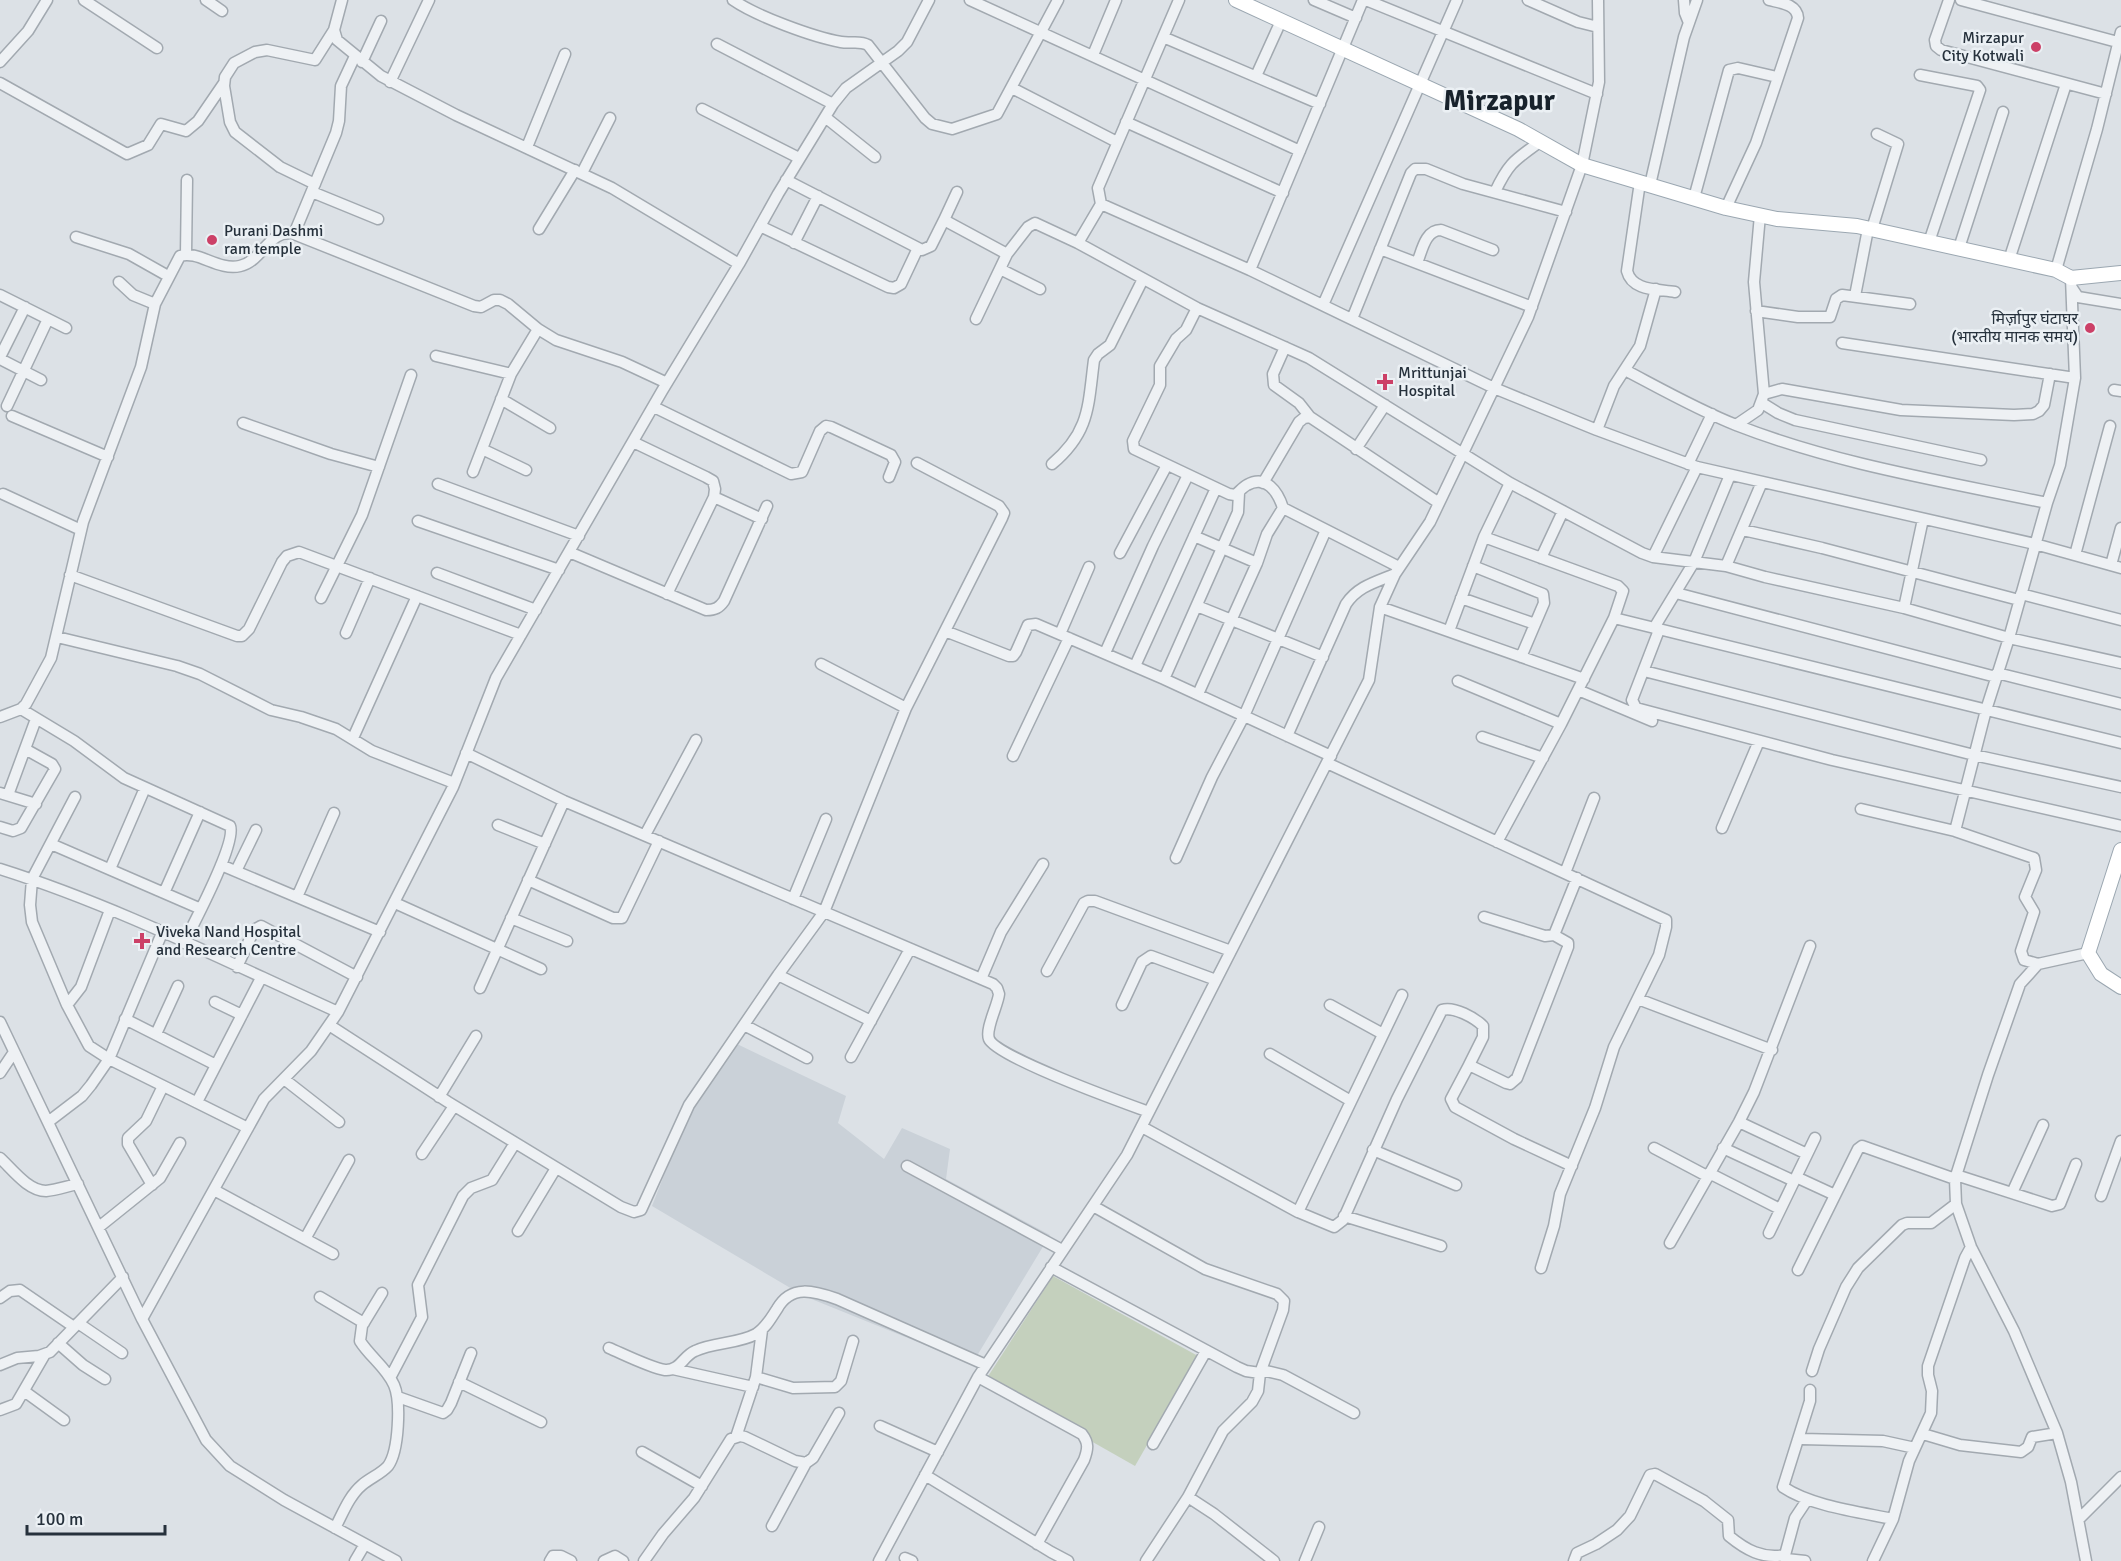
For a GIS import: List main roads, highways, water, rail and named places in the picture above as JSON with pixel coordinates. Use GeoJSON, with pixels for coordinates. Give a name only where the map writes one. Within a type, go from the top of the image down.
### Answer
{"type":"FeatureCollection","features":[{"type":"Feature","properties":{"kind":"main road"},"geometry":{"type":"LineString","coordinates":[[1236,0],[1518,129],[1582,165],[1726,208],[1777,219],[1870,229],[2056,270],[2071,283],[2121,273]]}},
{"type":"Feature","properties":{"kind":"main road"},"geometry":{"type":"LineString","coordinates":[[2121,850],[2088,953],[2101,974],[2121,987]]}},
{"type":"Feature","properties":{"kind":"place","name":"Mirzapur City Kotwali"},"geometry":{"type":"Point","coordinates":[2036,47]}},
{"type":"Feature","properties":{"kind":"place","name":"Purani Dashmi ram temple"},"geometry":{"type":"Point","coordinates":[212,240]}},
{"type":"Feature","properties":{"kind":"place","name":"मिर्ज़ापुर घंटाघर (भारतीय मानक समय)"},"geometry":{"type":"Point","coordinates":[2090,328]}},
{"type":"Feature","properties":{"kind":"place","name":"Mrittunjai Hospital"},"geometry":{"type":"Point","coordinates":[1385,382]}},
{"type":"Feature","properties":{"kind":"place","name":"Viveka Nand Hospital and Research Centre"},"geometry":{"type":"Point","coordinates":[142,941]}},
{"type":"Feature","properties":{"kind":"district","name":"Mirzapur"},"geometry":{"type":"Point","coordinates":[1499,101]}}]}
